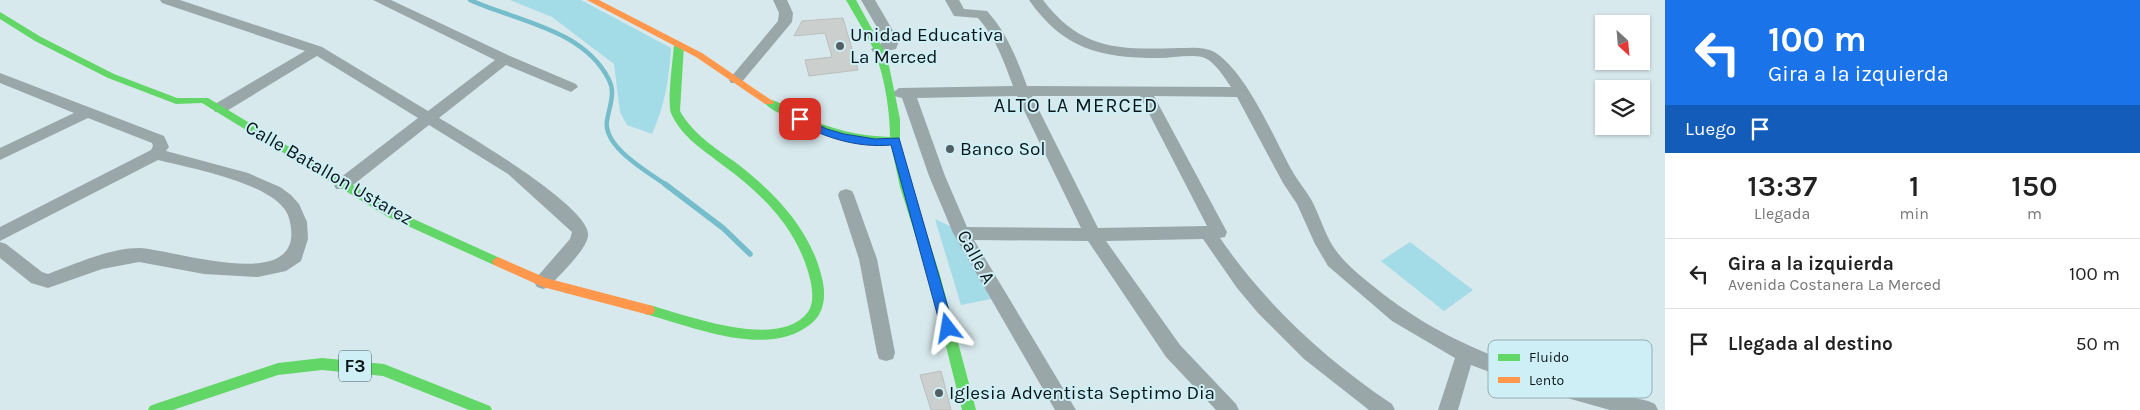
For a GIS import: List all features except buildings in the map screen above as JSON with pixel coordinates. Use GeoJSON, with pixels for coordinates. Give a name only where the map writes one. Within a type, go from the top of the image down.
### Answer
{"type":"FeatureCollection","features":[{"type":"Feature","properties":{"kind":"main road"},"geometry":{"type":"LineString","coordinates":[[592,0],[695,52],[736,80],[824,132],[843,138],[875,142],[895,141]]}},
{"type":"Feature","properties":{"kind":"main road"},"geometry":{"type":"LineString","coordinates":[[851,0],[878,49],[884,66],[895,119],[895,141],[906,186],[934,275],[969,410]]}},
{"type":"Feature","properties":{"kind":"main road","name":"Calle Batallon Ustarez"},"geometry":{"type":"LineString","coordinates":[[0,14],[38,39],[111,76],[176,101],[204,100],[392,214],[543,282],[725,331],[763,335],[801,327],[809,321],[817,308],[818,284],[813,269],[793,223],[733,166],[686,130],[678,120],[675,111],[679,45]]}},
{"type":"Feature","properties":{"kind":"main road","name":"F3"},"geometry":{"type":"LineString","coordinates":[[155,410],[278,368],[322,364],[348,365],[384,370],[485,410]]}},
{"type":"Feature","properties":{"kind":"main road","name":"F3"},"geometry":{"type":"LineString","coordinates":[[183,410],[221,389]]}},
{"type":"Feature","properties":{"kind":"street"},"geometry":{"type":"LineString","coordinates":[[167,0],[317,50],[514,170],[571,219],[580,230],[580,237],[576,244],[543,282]]}},
{"type":"Feature","properties":{"kind":"street"},"geometry":{"type":"LineString","coordinates":[[380,0],[506,60],[571,88]]}},
{"type":"Feature","properties":{"kind":"street"},"geometry":{"type":"LineString","coordinates":[[736,80],[785,22],[786,12],[780,0]]}},
{"type":"Feature","properties":{"kind":"street"},"geometry":{"type":"LineString","coordinates":[[868,0],[892,41],[891,46],[878,49]]}},
{"type":"Feature","properties":{"kind":"street"},"geometry":{"type":"LineString","coordinates":[[952,0],[959,13],[982,14],[989,20],[1006,51],[1022,91],[1093,235],[1172,351],[1230,410]]}},
{"type":"Feature","properties":{"kind":"street"},"geometry":{"type":"LineString","coordinates":[[1036,0],[1057,25],[1071,37],[1089,46],[1138,53],[1206,54],[1218,62],[1241,92],[1290,180],[1305,202],[1329,254],[1339,266],[1381,303],[1409,323],[1465,355],[1488,364]]}},
{"type":"Feature","properties":{"kind":"street"},"geometry":{"type":"LineString","coordinates":[[220,108],[317,50]]}},
{"type":"Feature","properties":{"kind":"street"},"geometry":{"type":"LineString","coordinates":[[342,185],[506,60]]}},
{"type":"Feature","properties":{"kind":"street"},"geometry":{"type":"LineString","coordinates":[[0,249],[37,278],[48,281],[122,256],[139,254],[247,271],[280,268],[291,261],[298,253],[300,246],[299,214],[284,198],[256,182],[157,147],[86,113],[3,83]]}},
{"type":"Feature","properties":{"kind":"street"},"geometry":{"type":"LineString","coordinates":[[889,94],[908,92],[1022,91],[1241,92]]}},
{"type":"Feature","properties":{"kind":"street","name":"Calle A"},"geometry":{"type":"LineString","coordinates":[[908,92],[938,176],[961,232],[1066,410]]}},
{"type":"Feature","properties":{"kind":"street"},"geometry":{"type":"LineString","coordinates":[[961,232],[1093,235],[1220,232],[1144,93]]}},
{"type":"Feature","properties":{"kind":"street"},"geometry":{"type":"LineString","coordinates":[[0,154],[86,113]]}},
{"type":"Feature","properties":{"kind":"street"},"geometry":{"type":"LineString","coordinates":[[0,235],[133,166],[157,147]]}},
{"type":"Feature","properties":{"kind":"street"},"geometry":{"type":"LineString","coordinates":[[846,195],[868,259],[886,352]]}},
{"type":"Feature","properties":{"kind":"street"},"geometry":{"type":"LineString","coordinates":[[1207,232],[1226,263],[1273,316],[1335,374],[1385,410]]}},
{"type":"Feature","properties":{"kind":"street"},"geometry":{"type":"LineString","coordinates":[[1448,410],[1465,355]]}},
{"type":"Feature","properties":{"kind":"street"},"geometry":{"type":"LineString","coordinates":[[1599,398],[1648,410]]}},
{"type":"Feature","properties":{"kind":"shaded area"},"geometry":{"type":"Polygon","coordinates":[[[510,0],[581,0],[671,48],[666,92],[652,134],[627,125],[620,112],[614,64],[552,17],[510,0]]]}},
{"type":"Feature","properties":{"kind":"shaded area"},"geometry":{"type":"Polygon","coordinates":[[[935,219],[952,227],[991,299],[961,305],[935,219]]]}},
{"type":"Feature","properties":{"kind":"shaded area"},"geometry":{"type":"Polygon","coordinates":[[[1410,242],[1473,290],[1444,311],[1381,261],[1410,242]]]}},
{"type":"Feature","properties":{"kind":"waterway"},"geometry":{"type":"LineString","coordinates":[[470,0],[528,21],[566,38],[583,49],[598,63],[609,80],[612,90],[607,121],[608,131],[612,140],[628,158],[666,185]]}},
{"type":"Feature","properties":{"kind":"waterway"},"geometry":{"type":"LineString","coordinates":[[665,184],[723,228],[750,254]]}},
{"type":"Feature","properties":{"kind":"traffic: fast"},"geometry":{"type":"LineString","coordinates":[[851,0],[878,49],[884,66],[895,119],[895,141],[906,187],[934,275],[969,410]]}},
{"type":"Feature","properties":{"kind":"traffic: fast"},"geometry":{"type":"LineString","coordinates":[[0,15],[38,39],[111,76],[176,101],[204,100],[392,214],[498,262]]}},
{"type":"Feature","properties":{"kind":"traffic: fast"},"geometry":{"type":"LineString","coordinates":[[649,310],[734,332],[757,335],[779,334],[798,328],[812,316],[818,299],[816,280],[806,251],[799,236],[781,210],[747,177],[700,142],[686,128],[675,111],[679,45]]}},
{"type":"Feature","properties":{"kind":"traffic: fast"},"geometry":{"type":"LineString","coordinates":[[769,102],[799,119],[829,131],[861,138],[895,141]]}},
{"type":"Feature","properties":{"kind":"traffic: fast"},"geometry":{"type":"LineString","coordinates":[[155,410],[278,369],[322,364],[384,370],[485,410]]}},
{"type":"Feature","properties":{"kind":"traffic: slow"},"geometry":{"type":"LineString","coordinates":[[592,0],[699,55],[769,102]]}},
{"type":"Feature","properties":{"kind":"traffic: slow"},"geometry":{"type":"LineString","coordinates":[[498,262],[543,282],[649,310]]}},
{"type":"Feature","properties":{"kind":"place","name":"Unidad Educativa La Merced"},"geometry":{"type":"Point","coordinates":[840,46]}},
{"type":"Feature","properties":{"kind":"place","name":"Banco Sol"},"geometry":{"type":"Point","coordinates":[950,149]}},
{"type":"Feature","properties":{"kind":"place","name":"Iglesia Adventista Septimo Dia"},"geometry":{"type":"Point","coordinates":[939,393]}},
{"type":"Feature","properties":{"kind":"district","name":"ALTO LA MERCED"},"geometry":{"type":"Point","coordinates":[1076,105]}},
{"type":"Feature","properties":{"kind":"route"},"geometry":{"type":"LineString","coordinates":[[800,119],[824,132],[843,138],[875,142],[895,141],[906,186],[934,275],[948,328]]}}]}
